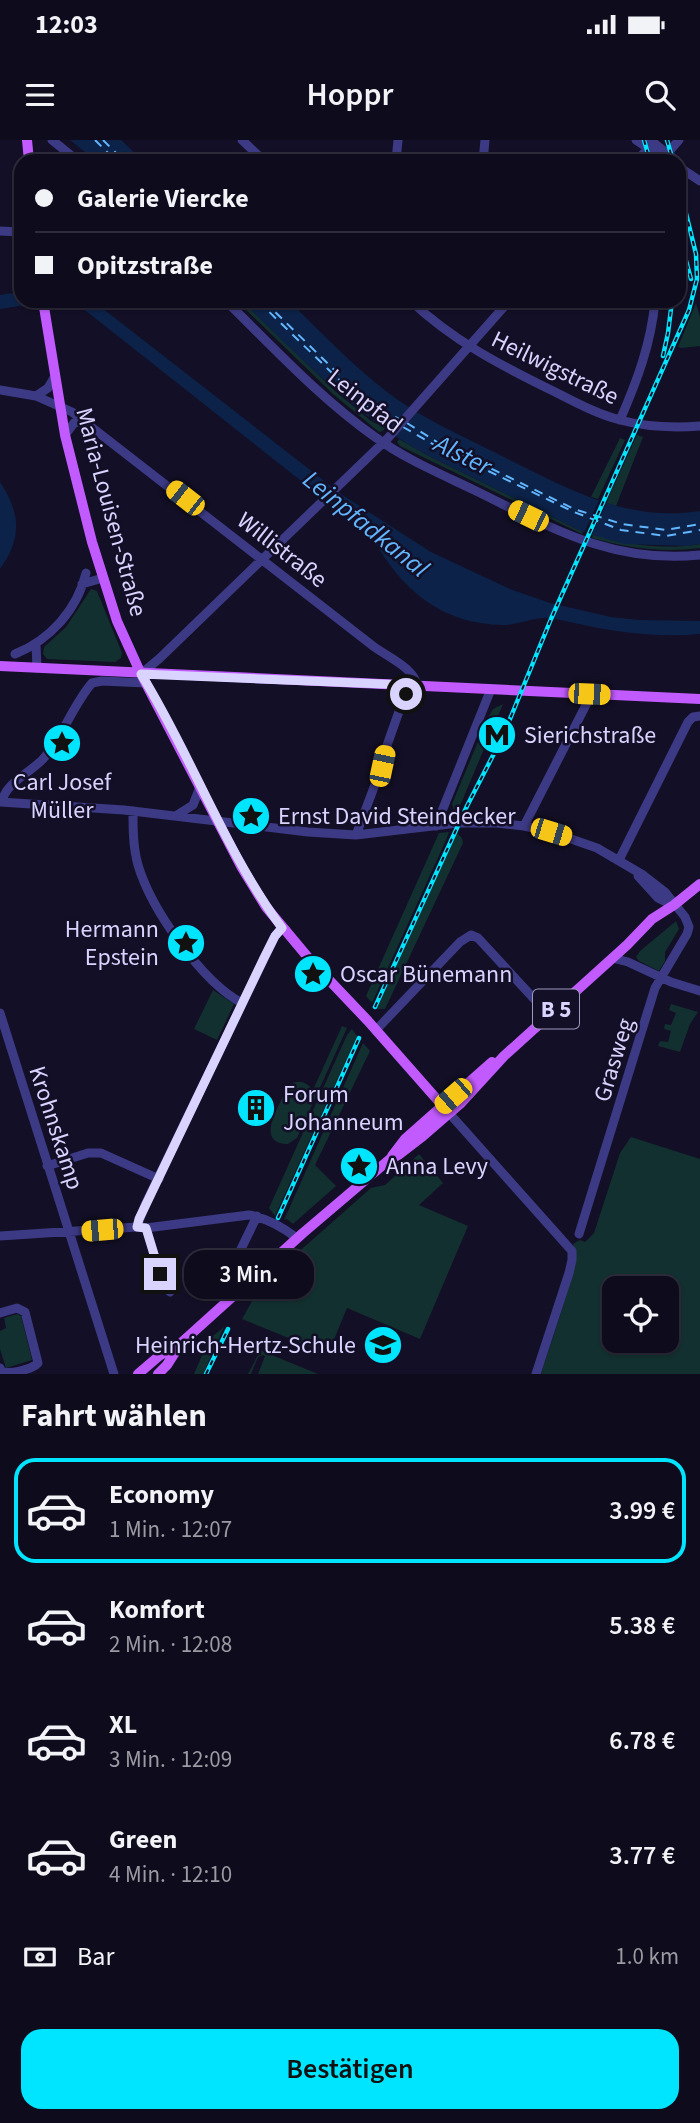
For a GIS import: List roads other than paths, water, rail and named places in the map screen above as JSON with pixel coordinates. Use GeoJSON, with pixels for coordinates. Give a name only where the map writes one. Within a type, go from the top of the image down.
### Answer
{"type":"FeatureCollection","features":[{"type":"Feature","properties":{"kind":"main road","name":"Maria-Louisen-Straße"},"geometry":{"type":"LineString","coordinates":[[44,308],[65,435],[103,578],[117,621],[144,678],[252,885],[282,928],[446,1110]]}},
{"type":"Feature","properties":{"kind":"main road"},"geometry":{"type":"LineString","coordinates":[[0,666],[90,670],[144,678],[412,686],[700,699]]}},
{"type":"Feature","properties":{"kind":"main road","name":"B 5"},"geometry":{"type":"LineString","coordinates":[[138,1374],[159,1356],[180,1344],[297,1238],[390,1159],[405,1139],[470,1095],[502,1057],[612,958],[657,925],[674,905],[700,884]]}},
{"type":"Feature","properties":{"kind":"main road","name":"B 5"},"geometry":{"type":"LineString","coordinates":[[158,1374],[180,1344]]}},
{"type":"Feature","properties":{"kind":"street"},"geometry":{"type":"LineString","coordinates":[[52,140],[70,154]]}},
{"type":"Feature","properties":{"kind":"street"},"geometry":{"type":"LineString","coordinates":[[242,140],[257,154]]}},
{"type":"Feature","properties":{"kind":"street"},"geometry":{"type":"LineString","coordinates":[[636,140],[651,144]]}},
{"type":"Feature","properties":{"kind":"street"},"geometry":{"type":"LineString","coordinates":[[668,154],[679,140]]}},
{"type":"Feature","properties":{"kind":"street"},"geometry":{"type":"LineString","coordinates":[[686,170],[700,181]]}},
{"type":"Feature","properties":{"kind":"street","name":"Leinpfad"},"geometry":{"type":"LineString","coordinates":[[233,308],[319,391],[383,443],[540,522],[589,543],[643,555],[700,555]]}},
{"type":"Feature","properties":{"kind":"street","name":"Heilwigstraße"},"geometry":{"type":"LineString","coordinates":[[420,308],[469,347],[578,403],[620,420],[652,427],[700,426]]}},
{"type":"Feature","properties":{"kind":"street"},"geometry":{"type":"LineString","coordinates":[[503,308],[383,443],[160,658],[144,678],[94,682],[89,686],[48,752],[7,790],[1,802],[133,811],[356,835],[497,822],[524,826],[572,839],[620,860],[665,892],[674,905]]}},
{"type":"Feature","properties":{"kind":"street"},"geometry":{"type":"LineString","coordinates":[[620,420],[646,355],[654,308]]}},
{"type":"Feature","properties":{"kind":"street"},"geometry":{"type":"LineString","coordinates":[[36,396],[48,388],[55,376]]}},
{"type":"Feature","properties":{"kind":"street","name":"Willistraße"},"geometry":{"type":"LineString","coordinates":[[0,390],[36,396],[60,405],[85,421],[373,646],[411,672],[416,679],[412,686]]}},
{"type":"Feature","properties":{"kind":"street"},"geometry":{"type":"LineString","coordinates":[[65,435],[74,423],[85,421]]}},
{"type":"Feature","properties":{"kind":"street"},"geometry":{"type":"LineString","coordinates":[[15,654],[36,645],[60,622],[86,573]]}},
{"type":"Feature","properties":{"kind":"street"},"geometry":{"type":"LineString","coordinates":[[82,584],[103,578]]}},
{"type":"Feature","properties":{"kind":"street"},"geometry":{"type":"LineString","coordinates":[[36,645],[37,668]]}},
{"type":"Feature","properties":{"kind":"street"},"geometry":{"type":"LineString","coordinates":[[90,670],[102,681]]}},
{"type":"Feature","properties":{"kind":"street"},"geometry":{"type":"LineString","coordinates":[[356,835],[385,751],[412,686]]}},
{"type":"Feature","properties":{"kind":"street"},"geometry":{"type":"LineString","coordinates":[[436,826],[491,689]]}},
{"type":"Feature","properties":{"kind":"street"},"geometry":{"type":"LineString","coordinates":[[524,826],[588,701],[589,694]]}},
{"type":"Feature","properties":{"kind":"street"},"geometry":{"type":"LineString","coordinates":[[620,860],[688,722],[693,717],[700,716]]}},
{"type":"Feature","properties":{"kind":"street"},"geometry":{"type":"LineString","coordinates":[[177,816],[193,805],[200,787]]}},
{"type":"Feature","properties":{"kind":"street"},"geometry":{"type":"LineString","coordinates":[[133,811],[134,842],[139,867],[155,903],[196,964],[220,989],[242,1003]]}},
{"type":"Feature","properties":{"kind":"street","name":"Grasweg"},"geometry":{"type":"LineString","coordinates":[[579,1234],[655,988],[687,934],[685,917],[674,905]]}},
{"type":"Feature","properties":{"kind":"street"},"geometry":{"type":"LineString","coordinates":[[170,1292],[160,1274],[139,1219],[242,1003],[275,936],[282,928]]}},
{"type":"Feature","properties":{"kind":"street"},"geometry":{"type":"LineString","coordinates":[[376,1030],[460,942],[471,935],[478,938],[549,1015]]}},
{"type":"Feature","properties":{"kind":"street"},"geometry":{"type":"LineString","coordinates":[[612,958],[628,962],[660,978],[700,990]]}},
{"type":"Feature","properties":{"kind":"street","name":"Krohnskamp"},"geometry":{"type":"LineString","coordinates":[[0,1013],[114,1374]]}},
{"type":"Feature","properties":{"kind":"street","name":"Maria-Louisen-Straße"},"geometry":{"type":"LineString","coordinates":[[446,1110],[564,1241],[573,1255],[536,1374]]}},
{"type":"Feature","properties":{"kind":"street"},"geometry":{"type":"LineString","coordinates":[[47,1166],[88,1153],[101,1153],[159,1179]]}},
{"type":"Feature","properties":{"kind":"street"},"geometry":{"type":"LineString","coordinates":[[0,1236],[141,1228],[249,1215],[287,1230],[297,1238]]}},
{"type":"Feature","properties":{"kind":"street"},"geometry":{"type":"LineString","coordinates":[[226,1280],[257,1216]]}},
{"type":"Feature","properties":{"kind":"street"},"geometry":{"type":"LineString","coordinates":[[0,1312],[17,1308],[25,1312],[38,1363],[8,1374],[0,1368]]}},
{"type":"Feature","properties":{"kind":"water"},"geometry":{"type":"Polygon","coordinates":[[[70,140],[121,140],[136,154],[87,154],[70,140]]]}},
{"type":"Feature","properties":{"kind":"water"},"geometry":{"type":"Polygon","coordinates":[[[14,293],[14,307],[0,309],[0,295],[14,293]]]}},
{"type":"Feature","properties":{"kind":"water","name":"Leinpfadkanal"},"geometry":{"type":"Polygon","coordinates":[[[82,308],[102,308],[341,494],[431,552],[510,589],[550,603],[611,617],[700,621],[700,634],[636,633],[551,618],[503,625],[460,618],[425,600],[410,587],[383,556],[372,537],[82,308]]]}},
{"type":"Feature","properties":{"kind":"water","name":"Alster"},"geometry":{"type":"Polygon","coordinates":[[[249,308],[296,308],[361,371],[400,401],[453,432],[544,477],[619,506],[672,513],[700,511],[700,544],[624,544],[583,532],[427,455],[352,404],[249,308]]]}},
{"type":"Feature","properties":{"kind":"water"},"geometry":{"type":"Polygon","coordinates":[[[0,482],[12,504],[16,526],[12,547],[0,569],[0,482]]]}},
{"type":"Feature","properties":{"kind":"railway"},"geometry":{"type":"LineString","coordinates":[[644,140],[648,154]]}},
{"type":"Feature","properties":{"kind":"railway"},"geometry":{"type":"LineString","coordinates":[[667,140],[671,154]]}},
{"type":"Feature","properties":{"kind":"railway"},"geometry":{"type":"LineString","coordinates":[[375,1007],[467,806],[503,736],[551,619],[689,310],[697,279],[696,254],[686,213]]}},
{"type":"Feature","properties":{"kind":"railway"},"geometry":{"type":"LineString","coordinates":[[686,261],[691,279]]}},
{"type":"Feature","properties":{"kind":"railway"},"geometry":{"type":"LineString","coordinates":[[663,356],[671,308]]}},
{"type":"Feature","properties":{"kind":"railway"},"geometry":{"type":"LineString","coordinates":[[278,1218],[359,1038]]}},
{"type":"Feature","properties":{"kind":"railway"},"geometry":{"type":"LineString","coordinates":[[206,1374],[228,1329]]}},
{"type":"Feature","properties":{"kind":"place","name":"Sierichstraße"},"geometry":{"type":"Point","coordinates":[497,735]}},
{"type":"Feature","properties":{"kind":"place","name":"Carl Josef Müller"},"geometry":{"type":"Point","coordinates":[62,743]}},
{"type":"Feature","properties":{"kind":"place","name":"Ernst David Steindecker"},"geometry":{"type":"Point","coordinates":[251,816]}},
{"type":"Feature","properties":{"kind":"place","name":"Hermann Epstein"},"geometry":{"type":"Point","coordinates":[186,943]}},
{"type":"Feature","properties":{"kind":"place","name":"Oscar Bünemann"},"geometry":{"type":"Point","coordinates":[313,974]}},
{"type":"Feature","properties":{"kind":"place","name":"Forum Johanneum"},"geometry":{"type":"Point","coordinates":[256,1108]}},
{"type":"Feature","properties":{"kind":"place","name":"Anna Levy"},"geometry":{"type":"Point","coordinates":[359,1166]}},
{"type":"Feature","properties":{"kind":"place","name":"Heinrich-Hertz-Schule"},"geometry":{"type":"Point","coordinates":[383,1345]}}]}
